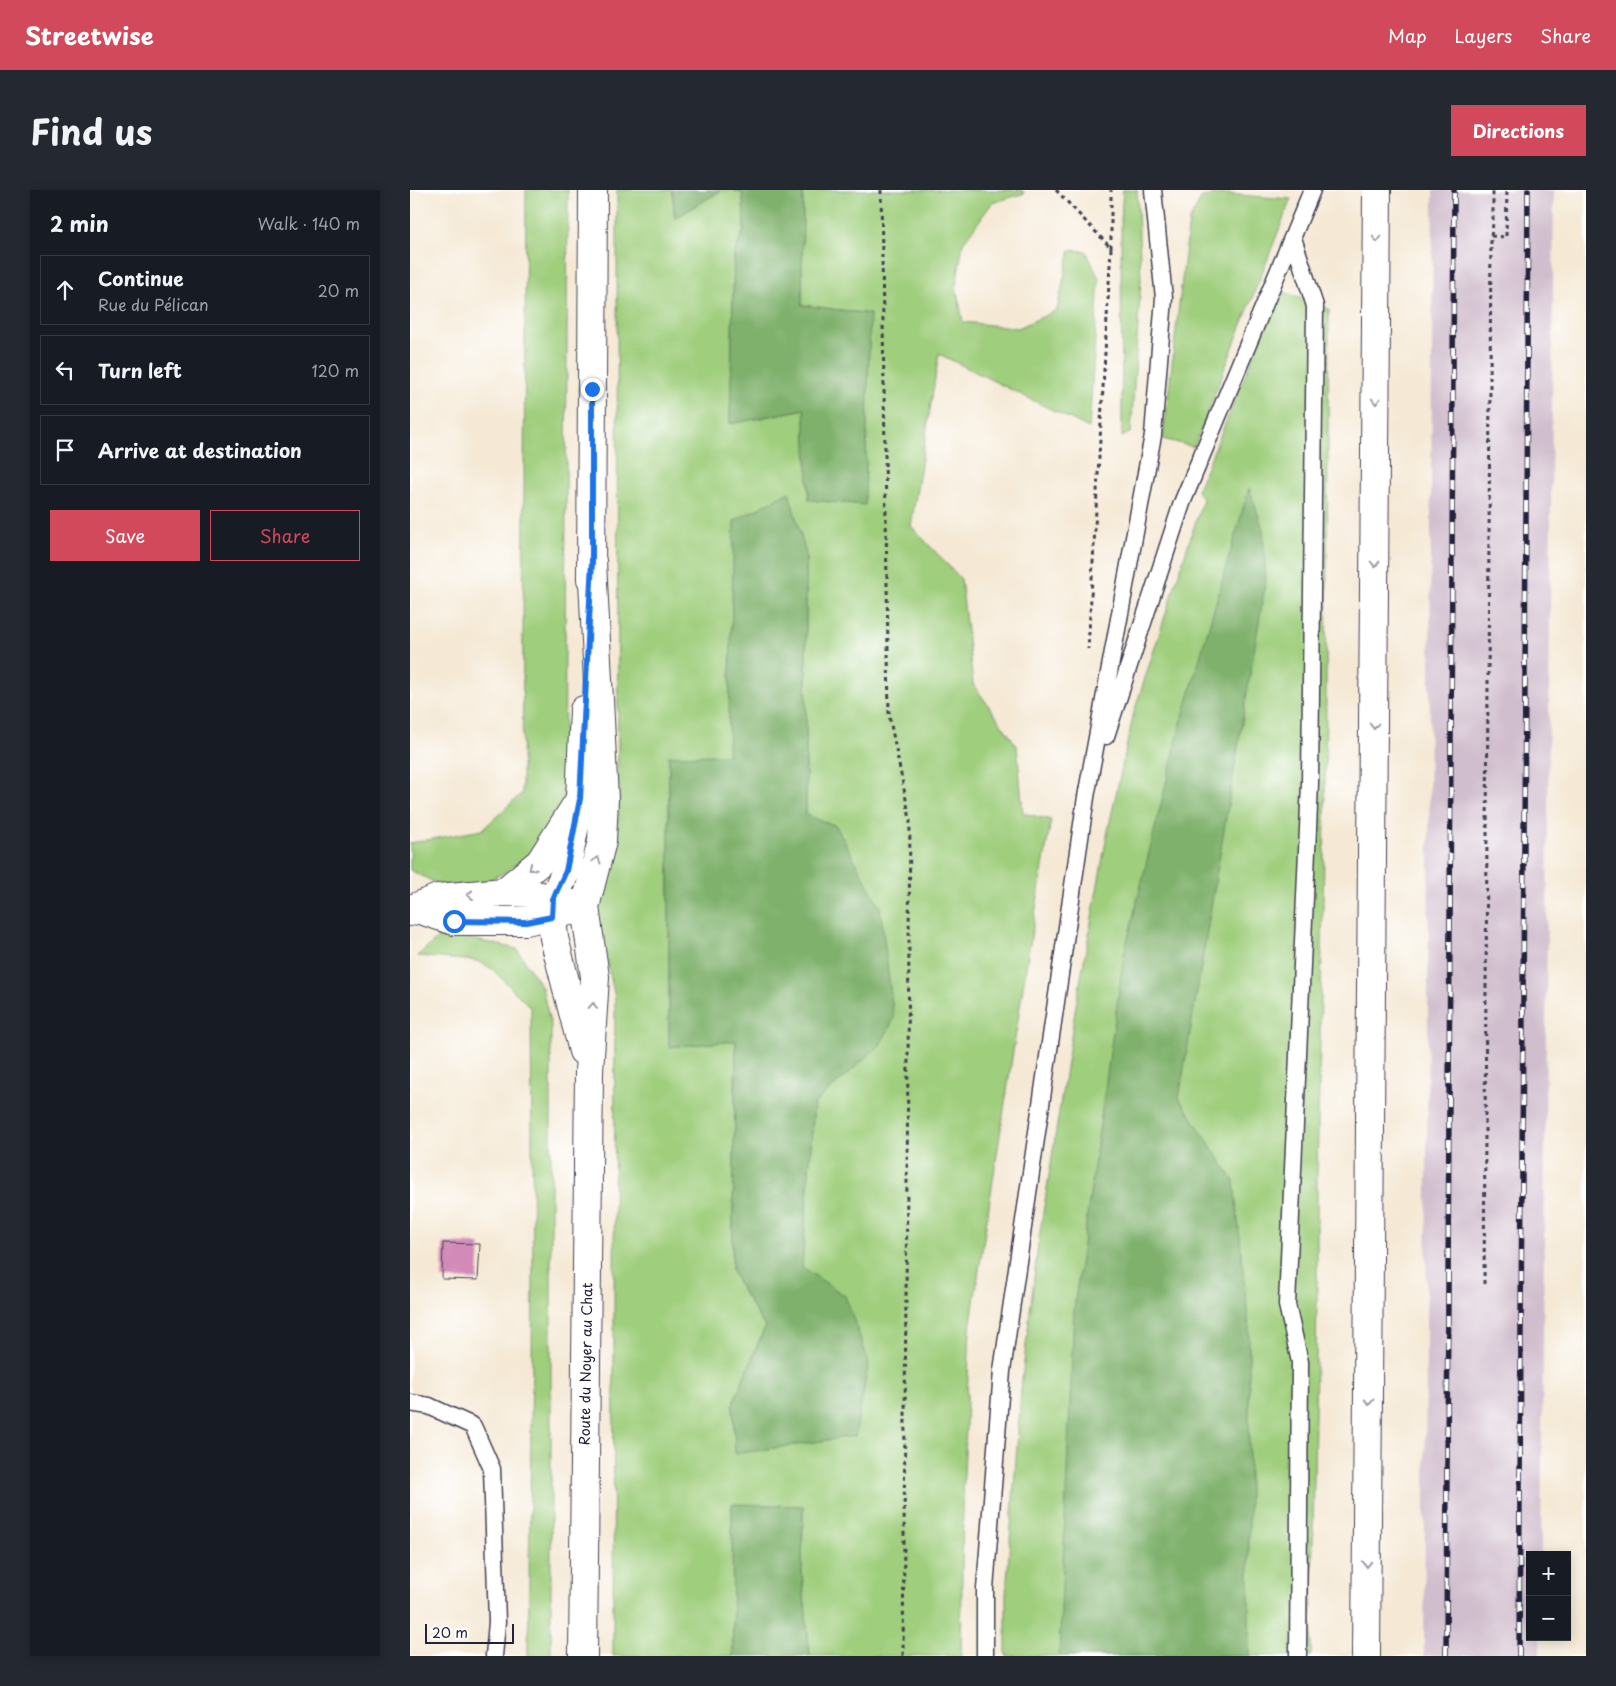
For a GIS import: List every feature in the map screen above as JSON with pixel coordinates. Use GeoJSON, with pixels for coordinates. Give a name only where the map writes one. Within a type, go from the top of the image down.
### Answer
{"type":"FeatureCollection","features":[{"type":"Feature","properties":{"kind":"street","name":"Route du Noyer au Chat"},"geometry":{"type":"LineString","coordinates":[[588,1072],[554,938],[552,908],[566,871],[580,799],[592,561],[593,190]]}},
{"type":"Feature","properties":{"kind":"street"},"geometry":{"type":"LineString","coordinates":[[1366,1656],[1377,190]]}},
{"type":"Feature","properties":{"kind":"street","name":"Route du Noyer au Chat"},"geometry":{"type":"LineString","coordinates":[[583,1656],[588,1072],[595,977],[585,907],[602,841],[604,799],[592,561]]}},
{"type":"Feature","properties":{"kind":"street"},"geometry":{"type":"LineString","coordinates":[[504,892],[540,862],[580,799]]}},
{"type":"Feature","properties":{"kind":"street"},"geometry":{"type":"LineString","coordinates":[[412,910],[438,898],[504,892],[529,893],[552,908]]}},
{"type":"Feature","properties":{"kind":"street"},"geometry":{"type":"LineString","coordinates":[[412,910],[454,921],[526,922],[552,908],[585,907]]}},
{"type":"Feature","properties":{"kind":"lane"},"geometry":{"type":"LineString","coordinates":[[984,1656],[985,1589],[1002,1371],[1086,797],[1153,435],[1164,298],[1153,190]]}},
{"type":"Feature","properties":{"kind":"lane"},"geometry":{"type":"LineString","coordinates":[[1086,797],[1182,503],[1312,190]]}},
{"type":"Feature","properties":{"kind":"lane"},"geometry":{"type":"LineString","coordinates":[[1293,238],[1315,306],[1310,783],[1287,1305],[1300,1362],[1298,1656]]}},
{"type":"Feature","properties":{"kind":"lane"},"geometry":{"type":"LineString","coordinates":[[410,1403],[429,1406],[473,1426],[492,1469],[497,1622],[494,1656]]}},
{"type":"Feature","properties":{"kind":"path"},"geometry":{"type":"LineString","coordinates":[[881,190],[889,715],[910,819],[903,1656]]}},
{"type":"Feature","properties":{"kind":"path"},"geometry":{"type":"LineString","coordinates":[[1056,190],[1111,248]]}},
{"type":"Feature","properties":{"kind":"path"},"geometry":{"type":"LineString","coordinates":[[1088,653],[1111,248],[1112,190]]}},
{"type":"Feature","properties":{"kind":"path"},"geometry":{"type":"LineString","coordinates":[[1484,1284],[1491,236],[1493,190]]}},
{"type":"Feature","properties":{"kind":"path"},"geometry":{"type":"LineString","coordinates":[[1491,236],[1506,237],[1507,190]]}},
{"type":"Feature","properties":{"kind":"shaded area"},"geometry":{"type":"Polygon","coordinates":[[[1433,190],[1554,190],[1541,1551],[1526,1551],[1526,1641],[1540,1641],[1540,1656],[1424,1656],[1433,190]]]}},
{"type":"Feature","properties":{"kind":"green space"},"geometry":{"type":"Polygon","coordinates":[[[526,190],[568,190],[564,800],[538,849],[504,873],[474,886],[440,885],[410,870],[410,843],[482,830],[522,793],[526,190]]]}},
{"type":"Feature","properties":{"kind":"green space"},"geometry":{"type":"Polygon","coordinates":[[[617,190],[672,190],[675,218],[722,190],[733,190],[743,193],[744,230],[734,255],[730,424],[805,409],[809,500],[870,314],[802,305],[803,190],[1021,190],[1025,193],[992,203],[963,243],[956,286],[963,322],[1018,328],[1057,310],[1070,250],[1086,251],[1099,279],[1089,428],[939,354],[911,526],[961,579],[973,684],[1017,746],[1023,813],[1051,820],[970,1328],[963,1499],[961,1656],[810,1656],[802,1574],[803,1506],[732,1504],[733,1656],[613,1656],[615,998],[596,908],[618,825],[617,190]],[[806,554],[728,756],[669,756],[669,1046],[736,1041],[732,1271],[765,1327],[733,1404],[736,1454],[845,1296],[802,1268],[814,1104],[880,1045],[836,826],[806,815],[806,554]]]}},
{"type":"Feature","properties":{"kind":"green space"},"geometry":{"type":"Polygon","coordinates":[[[672,190],[722,190],[675,218],[672,190]]]}},
{"type":"Feature","properties":{"kind":"green space"},"geometry":{"type":"Polygon","coordinates":[[[733,190],[803,190],[802,305],[870,314],[865,505],[809,500],[804,409],[730,424],[734,255],[744,230],[743,194],[733,190]]]}},
{"type":"Feature","properties":{"kind":"green space"},"geometry":{"type":"Polygon","coordinates":[[[1123,190],[1137,190],[1141,279],[1131,432],[1122,437],[1121,216],[1123,190]]]}},
{"type":"Feature","properties":{"kind":"green space"},"geometry":{"type":"Polygon","coordinates":[[[1224,194],[1291,199],[1194,447],[1163,439],[1189,221],[1202,197],[1224,194]]]}},
{"type":"Feature","properties":{"kind":"green space"},"geometry":{"type":"Polygon","coordinates":[[[1284,292],[1329,309],[1325,812],[1317,1174],[1317,1297],[1311,1656],[1006,1656],[1006,1594],[1022,1379],[1038,1245],[1076,1005],[1107,835],[1134,712],[1203,499],[1197,491],[1275,304],[1284,292]]]}},
{"type":"Feature","properties":{"kind":"green space"},"geometry":{"type":"Polygon","coordinates":[[[1249,488],[1263,529],[1266,580],[1179,1098],[1234,1181],[1249,1328],[1249,1656],[1059,1656],[1074,1308],[1124,954],[1181,723],[1249,488]]]}},
{"type":"Feature","properties":{"kind":"green space"},"geometry":{"type":"Polygon","coordinates":[[[789,492],[806,554],[806,815],[836,826],[880,907],[894,1019],[880,1045],[814,1104],[802,1267],[845,1296],[869,1362],[855,1436],[735,1454],[733,1404],[765,1327],[732,1271],[736,1041],[669,1047],[669,756],[728,755],[734,521],[789,492]]]}},
{"type":"Feature","properties":{"kind":"green space"},"geometry":{"type":"Polygon","coordinates":[[[444,933],[517,949],[542,988],[551,1026],[551,1656],[528,1656],[533,1281],[531,1008],[491,968],[477,961],[417,956],[444,933]]]}},
{"type":"Feature","properties":{"kind":"green space"},"geometry":{"type":"Polygon","coordinates":[[[732,1504],[803,1506],[802,1574],[810,1656],[733,1656],[732,1504]]]}},
{"type":"Feature","properties":{"kind":"building"},"geometry":{"type":"Polygon","coordinates":[[[443,1243],[480,1244],[478,1280],[442,1279],[443,1243]]]}},
{"type":"Feature","properties":{"kind":"railway"},"geometry":{"type":"LineString","coordinates":[[1446,1656],[1454,190]]}},
{"type":"Feature","properties":{"kind":"railway"},"geometry":{"type":"LineString","coordinates":[[1519,1656],[1528,190]]}},
{"type":"Feature","properties":{"kind":"route"},"geometry":{"type":"LineString","coordinates":[[454,921],[526,922],[552,917],[553,899],[566,871],[580,799],[592,561],[592,389]]}}]}
